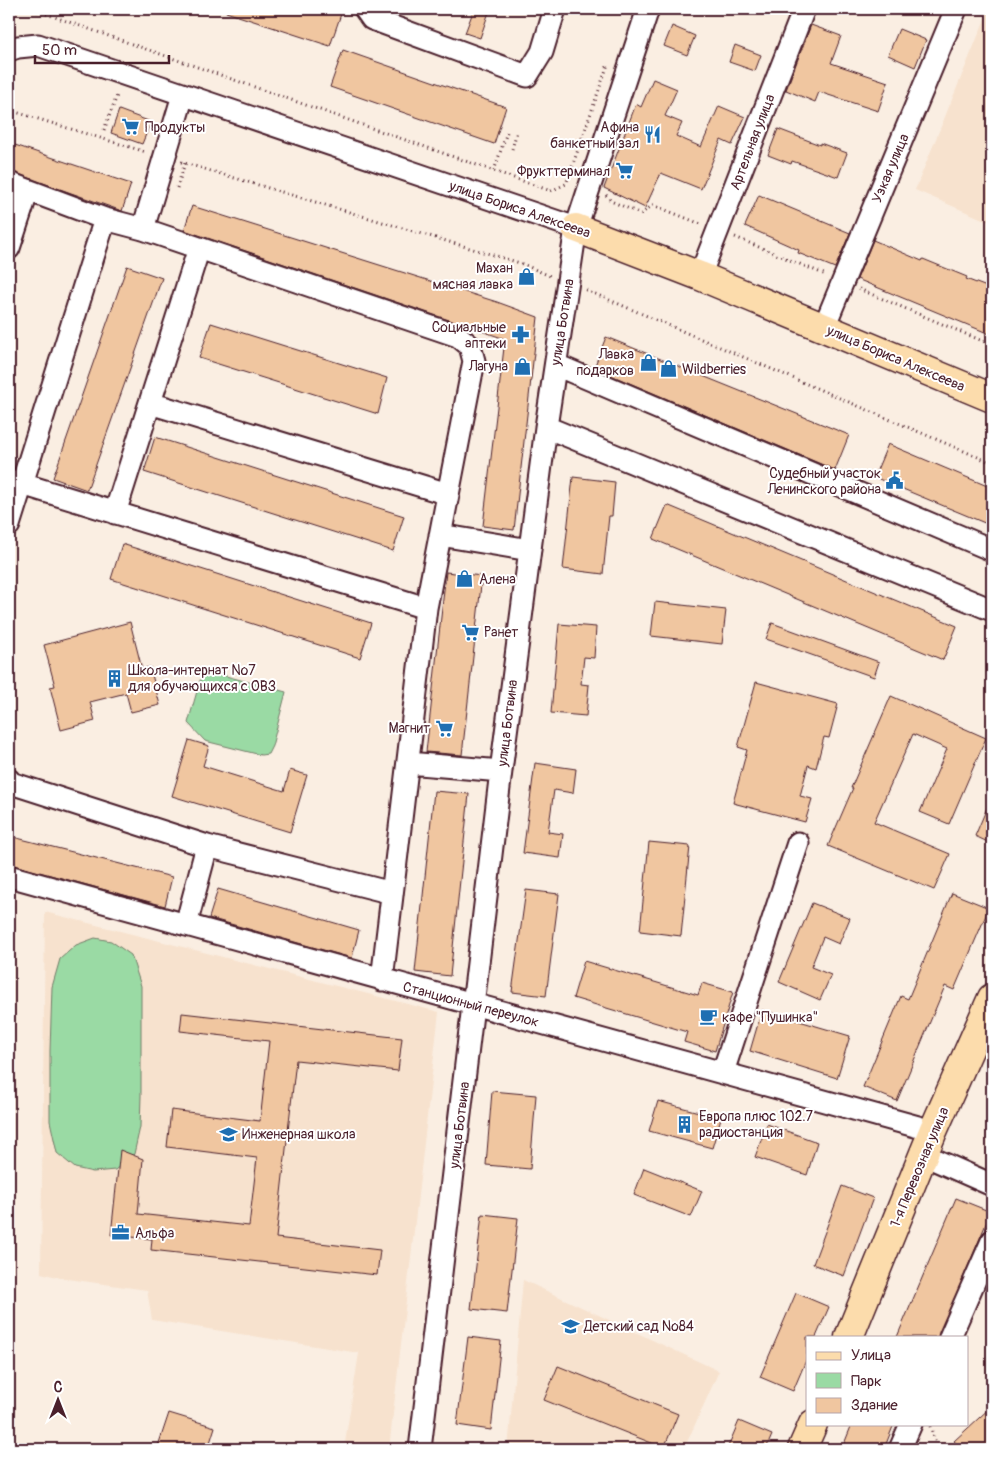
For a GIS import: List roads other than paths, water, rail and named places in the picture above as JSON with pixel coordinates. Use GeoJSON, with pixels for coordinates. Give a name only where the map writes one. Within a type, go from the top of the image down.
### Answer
{"type":"FeatureCollection","features":[{"type":"Feature","properties":{"kind":"main road","name":"улица Бориса Алексеева"},"geometry":{"type":"LineString","coordinates":[[576,228],[700,276],[992,398]]}},
{"type":"Feature","properties":{"kind":"main road","name":"1-я Перевозная улица"},"geometry":{"type":"LineString","coordinates":[[849,1336],[928,1143],[992,998]]}},
{"type":"Feature","properties":{"kind":"main road"},"geometry":{"type":"LineString","coordinates":[[802,1449],[812,1426]]}},
{"type":"Feature","properties":{"kind":"street"},"geometry":{"type":"LineString","coordinates":[[365,9],[372,19],[527,76],[542,52],[555,9]]}},
{"type":"Feature","properties":{"kind":"street","name":"улица Ботвина"},"geometry":{"type":"LineString","coordinates":[[422,1449],[501,771],[546,427],[576,228],[648,9]]}},
{"type":"Feature","properties":{"kind":"street","name":"Артельная улица"},"geometry":{"type":"LineString","coordinates":[[700,276],[804,9]]}},
{"type":"Feature","properties":{"kind":"street","name":"Узкая улица"},"geometry":{"type":"LineString","coordinates":[[824,327],[956,9]]}},
{"type":"Feature","properties":{"kind":"street","name":"улица Бориса Алексеева"},"geometry":{"type":"LineString","coordinates":[[9,50],[38,45],[576,228]]}},
{"type":"Feature","properties":{"kind":"street"},"geometry":{"type":"LineString","coordinates":[[143,229],[183,95]]}},
{"type":"Feature","properties":{"kind":"street"},"geometry":{"type":"LineString","coordinates":[[9,248],[18,187],[105,220],[143,229],[458,336],[470,346],[474,361],[426,608],[382,980]]}},
{"type":"Feature","properties":{"kind":"street"},"geometry":{"type":"LineString","coordinates":[[9,525],[15,482],[105,220]]}},
{"type":"Feature","properties":{"kind":"street"},"geometry":{"type":"LineString","coordinates":[[115,513],[199,248]]}},
{"type":"Feature","properties":{"kind":"street"},"geometry":{"type":"LineString","coordinates":[[556,364],[992,550]]}},
{"type":"Feature","properties":{"kind":"street"},"geometry":{"type":"LineString","coordinates":[[150,403],[448,494]]}},
{"type":"Feature","properties":{"kind":"street"},"geometry":{"type":"LineString","coordinates":[[546,427],[992,610]]}},
{"type":"Feature","properties":{"kind":"street"},"geometry":{"type":"LineString","coordinates":[[15,482],[426,608]]}},
{"type":"Feature","properties":{"kind":"street"},"geometry":{"type":"LineString","coordinates":[[440,535],[530,550]]}},
{"type":"Feature","properties":{"kind":"street"},"geometry":{"type":"LineString","coordinates":[[408,763],[501,771]]}},
{"type":"Feature","properties":{"kind":"street"},"geometry":{"type":"LineString","coordinates":[[9,780],[11,783],[207,846],[392,893]]}},
{"type":"Feature","properties":{"kind":"street"},"geometry":{"type":"LineString","coordinates":[[723,1072],[798,843]]}},
{"type":"Feature","properties":{"kind":"street"},"geometry":{"type":"LineString","coordinates":[[186,926],[207,846]]}},
{"type":"Feature","properties":{"kind":"street","name":"Станционный переулок"},"geometry":{"type":"LineString","coordinates":[[9,876],[382,980],[723,1072],[928,1143],[992,1185]]}},
{"type":"Feature","properties":{"kind":"street"},"geometry":{"type":"LineString","coordinates":[[950,1336],[992,1241]]}},
{"type":"Feature","properties":{"kind":"street"},"geometry":{"type":"LineString","coordinates":[[900,1449],[910,1426]]}},
{"type":"Feature","properties":{"kind":"place","name":"Продукты"},"geometry":{"type":"Point","coordinates":[131,127]}},
{"type":"Feature","properties":{"kind":"place","name":"Афина банкетный зал"},"geometry":{"type":"Point","coordinates":[653,135]}},
{"type":"Feature","properties":{"kind":"place","name":"Фрукттерминал"},"geometry":{"type":"Point","coordinates":[624,171]}},
{"type":"Feature","properties":{"kind":"place","name":"Махан мясная лавка"},"geometry":{"type":"Point","coordinates":[527,276]}},
{"type":"Feature","properties":{"kind":"place","name":"Социальные аптеки"},"geometry":{"type":"Point","coordinates":[520,335]}},
{"type":"Feature","properties":{"kind":"place","name":"Лавка подарков"},"geometry":{"type":"Point","coordinates":[648,362]}},
{"type":"Feature","properties":{"kind":"place","name":"Лагуна"},"geometry":{"type":"Point","coordinates":[522,366]}},
{"type":"Feature","properties":{"kind":"place","name":"Wildberries"},"geometry":{"type":"Point","coordinates":[668,369]}},
{"type":"Feature","properties":{"kind":"place","name":"Судебный участок Ленинского района"},"geometry":{"type":"Point","coordinates":[895,481]}},
{"type":"Feature","properties":{"kind":"place","name":"Алена"},"geometry":{"type":"Point","coordinates":[465,579]}},
{"type":"Feature","properties":{"kind":"place","name":"Ранет"},"geometry":{"type":"Point","coordinates":[470,632]}},
{"type":"Feature","properties":{"kind":"place","name":"Школа-интернат №7 для обучающихся с ОВЗ"},"geometry":{"type":"Point","coordinates":[114,678]}},
{"type":"Feature","properties":{"kind":"place","name":"Магнит"},"geometry":{"type":"Point","coordinates":[444,728]}},
{"type":"Feature","properties":{"kind":"place","name":"кафе \"Пушинка\""},"geometry":{"type":"Point","coordinates":[708,1017]}},
{"type":"Feature","properties":{"kind":"place","name":"Европа плюс 102.7 радиостанция"},"geometry":{"type":"Point","coordinates":[685,1124]}},
{"type":"Feature","properties":{"kind":"place","name":"Инженерная школа"},"geometry":{"type":"Point","coordinates":[228,1134]}},
{"type":"Feature","properties":{"kind":"place","name":"Альфа"},"geometry":{"type":"Point","coordinates":[121,1233]}},
{"type":"Feature","properties":{"kind":"place","name":"Детский сад №84"},"geometry":{"type":"Point","coordinates":[570,1326]}}]}
